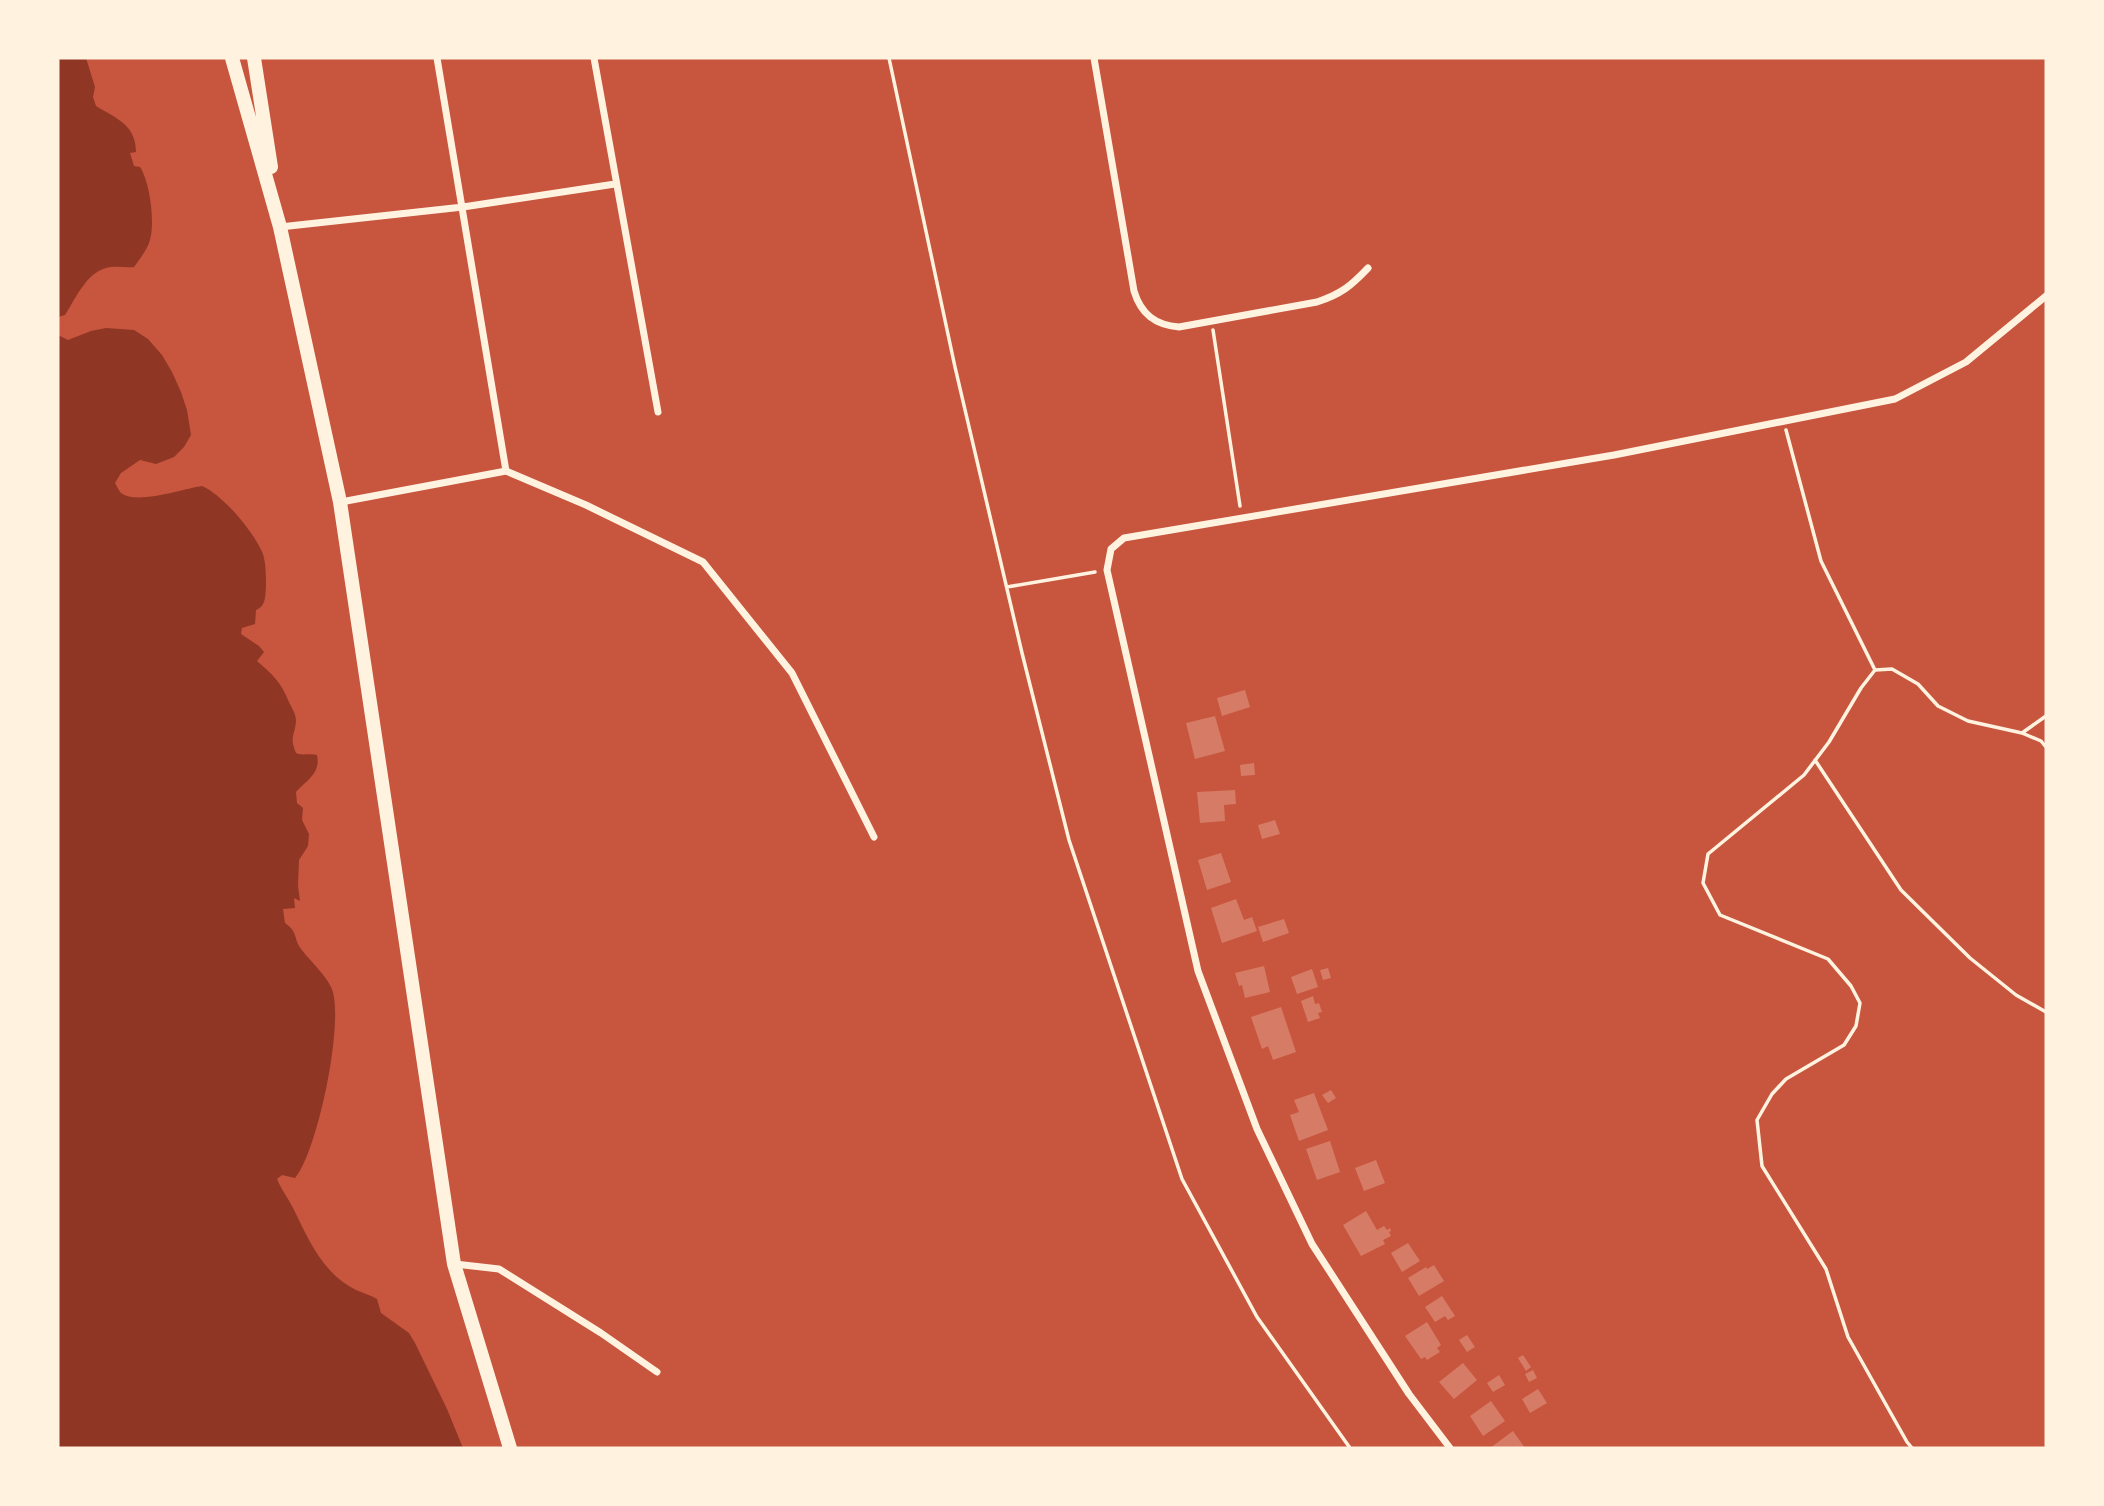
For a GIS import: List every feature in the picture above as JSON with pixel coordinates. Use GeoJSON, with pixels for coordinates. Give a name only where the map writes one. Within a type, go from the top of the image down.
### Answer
{"type":"FeatureCollection","features":[{"type":"Feature","properties":{"kind":"main road"},"geometry":{"type":"LineString","coordinates":[[232,58],[280,227],[340,502],[454,1264],[510,1448]]}},
{"type":"Feature","properties":{"kind":"main road"},"geometry":{"type":"LineString","coordinates":[[254,58],[280,227]]}},
{"type":"Feature","properties":{"kind":"street"},"geometry":{"type":"LineString","coordinates":[[437,58],[506,471]]}},
{"type":"Feature","properties":{"kind":"street"},"geometry":{"type":"LineString","coordinates":[[594,58],[615,184],[659,412]]}},
{"type":"Feature","properties":{"kind":"street"},"geometry":{"type":"LineString","coordinates":[[1094,58],[1138,303],[1155,321],[1179,327],[1317,302],[1336,296],[1352,285],[1367,268]]}},
{"type":"Feature","properties":{"kind":"street"},"geometry":{"type":"LineString","coordinates":[[280,227],[463,207],[615,184]]}},
{"type":"Feature","properties":{"kind":"street"},"geometry":{"type":"LineString","coordinates":[[1450,1448],[1409,1394],[1312,1244],[1257,1129],[1198,971],[1107,570],[1111,549],[1124,538],[1614,455],[1895,399],[1966,362],[2046,296]]}},
{"type":"Feature","properties":{"kind":"street"},"geometry":{"type":"LineString","coordinates":[[340,502],[506,471],[586,505],[702,562],[792,673],[874,837]]}},
{"type":"Feature","properties":{"kind":"street"},"geometry":{"type":"LineString","coordinates":[[454,1264],[499,1269],[657,1372]]}},
{"type":"Feature","properties":{"kind":"path"},"geometry":{"type":"LineString","coordinates":[[889,58],[956,368],[1069,840],[1182,1179],[1257,1317],[1350,1448]]}},
{"type":"Feature","properties":{"kind":"path"},"geometry":{"type":"LineString","coordinates":[[1211,321],[1242,518]]}},
{"type":"Feature","properties":{"kind":"path"},"geometry":{"type":"LineString","coordinates":[[1784,421],[1821,561],[1875,670]]}},
{"type":"Feature","properties":{"kind":"path"},"geometry":{"type":"LineString","coordinates":[[1007,587],[1107,570]]}},
{"type":"Feature","properties":{"kind":"path"},"geometry":{"type":"LineString","coordinates":[[1912,1448],[1848,1337],[1826,1269],[1762,1166],[1757,1120],[1772,1094],[1786,1079],[1844,1045],[1856,1026],[1860,1003],[1852,986],[1828,959],[1720,915],[1703,883],[1708,854],[1804,775],[1829,742],[1861,688],[1875,670],[1892,669],[1918,684],[1938,706],[1968,721],[2022,733],[2041,741],[2046,747]]}},
{"type":"Feature","properties":{"kind":"path"},"geometry":{"type":"LineString","coordinates":[[2022,733],[2046,716]]}},
{"type":"Feature","properties":{"kind":"path"},"geometry":{"type":"LineString","coordinates":[[1815,760],[1901,890],[1970,958],[2016,995],[2046,1013]]}},
{"type":"Feature","properties":{"kind":"shaded area"},"geometry":{"type":"Polygon","coordinates":[[[58,58],[86,58],[95,87],[93,97],[96,106],[117,118],[132,135],[136,152],[130,153],[134,166],[140,167],[147,183],[152,226],[148,246],[134,267],[111,267],[96,273],[84,285],[65,315],[58,317],[58,58]]]}},
{"type":"Feature","properties":{"kind":"shaded area"},"geometry":{"type":"Polygon","coordinates":[[[106,328],[134,330],[148,339],[162,355],[181,392],[191,435],[174,457],[156,464],[140,460],[121,473],[115,483],[121,493],[137,497],[202,486],[219,497],[245,525],[263,554],[266,587],[263,604],[256,610],[255,624],[242,628],[241,634],[264,652],[257,661],[279,683],[293,710],[296,721],[293,743],[296,753],[317,755],[315,771],[296,792],[297,803],[303,808],[302,820],[309,834],[308,846],[299,860],[300,901],[294,898],[295,908],[283,909],[285,923],[294,932],[301,949],[331,987],[335,1003],[335,1026],[327,1085],[312,1142],[295,1178],[282,1175],[277,1179],[325,1265],[344,1283],[377,1299],[381,1313],[409,1333],[463,1448],[58,1448],[58,335],[68,340],[106,328]]]}},
{"type":"Feature","properties":{"kind":"building"},"geometry":{"type":"Polygon","coordinates":[[[1245,690],[1250,707],[1222,716],[1217,698],[1245,690]]]}},
{"type":"Feature","properties":{"kind":"building"},"geometry":{"type":"Polygon","coordinates":[[[1215,716],[1225,751],[1195,759],[1186,723],[1215,716]]]}},
{"type":"Feature","properties":{"kind":"building"},"geometry":{"type":"Polygon","coordinates":[[[1254,763],[1255,775],[1241,776],[1240,765],[1254,763]]]}},
{"type":"Feature","properties":{"kind":"building"},"geometry":{"type":"Polygon","coordinates":[[[1235,790],[1236,804],[1224,805],[1225,821],[1200,823],[1197,792],[1235,790]]]}},
{"type":"Feature","properties":{"kind":"building"},"geometry":{"type":"Polygon","coordinates":[[[1275,820],[1280,834],[1262,839],[1258,825],[1275,820]]]}},
{"type":"Feature","properties":{"kind":"building"},"geometry":{"type":"Polygon","coordinates":[[[1221,853],[1231,882],[1207,890],[1198,860],[1221,853]]]}},
{"type":"Feature","properties":{"kind":"building"},"geometry":{"type":"Polygon","coordinates":[[[1236,899],[1244,920],[1252,917],[1257,931],[1222,943],[1211,908],[1236,899]]]}},
{"type":"Feature","properties":{"kind":"building"},"geometry":{"type":"Polygon","coordinates":[[[1284,919],[1289,933],[1263,942],[1258,927],[1284,919]]]}},
{"type":"Feature","properties":{"kind":"building"},"geometry":{"type":"Polygon","coordinates":[[[1264,966],[1270,992],[1245,998],[1235,973],[1264,966]]]}},
{"type":"Feature","properties":{"kind":"building"},"geometry":{"type":"Polygon","coordinates":[[[1328,968],[1331,978],[1323,980],[1320,970],[1328,968]]]}},
{"type":"Feature","properties":{"kind":"building"},"geometry":{"type":"Polygon","coordinates":[[[1312,969],[1318,987],[1297,994],[1291,977],[1312,969]]]}},
{"type":"Feature","properties":{"kind":"building"},"geometry":{"type":"Polygon","coordinates":[[[1313,996],[1315,1004],[1319,1003],[1322,1012],[1318,1013],[1320,1018],[1308,1022],[1301,1001],[1313,996]]]}},
{"type":"Feature","properties":{"kind":"building"},"geometry":{"type":"Polygon","coordinates":[[[1281,1007],[1296,1052],[1273,1060],[1268,1046],[1262,1049],[1251,1017],[1281,1007]]]}},
{"type":"Feature","properties":{"kind":"building"},"geometry":{"type":"Polygon","coordinates":[[[1331,1090],[1336,1098],[1328,1103],[1322,1095],[1331,1090]]]}},
{"type":"Feature","properties":{"kind":"building"},"geometry":{"type":"Polygon","coordinates":[[[1314,1093],[1328,1130],[1299,1141],[1290,1115],[1299,1112],[1294,1100],[1314,1093]]]}},
{"type":"Feature","properties":{"kind":"building"},"geometry":{"type":"Polygon","coordinates":[[[1330,1141],[1340,1172],[1317,1180],[1306,1149],[1330,1141]]]}},
{"type":"Feature","properties":{"kind":"building"},"geometry":{"type":"Polygon","coordinates":[[[1376,1160],[1385,1183],[1364,1191],[1355,1168],[1376,1160]]]}},
{"type":"Feature","properties":{"kind":"building"},"geometry":{"type":"Polygon","coordinates":[[[1366,1211],[1377,1230],[1384,1226],[1387,1230],[1390,1228],[1391,1236],[1383,1240],[1385,1244],[1361,1256],[1343,1225],[1366,1211]]]}},
{"type":"Feature","properties":{"kind":"building"},"geometry":{"type":"Polygon","coordinates":[[[1408,1243],[1420,1261],[1402,1272],[1391,1253],[1408,1243]]]}},
{"type":"Feature","properties":{"kind":"building"},"geometry":{"type":"Polygon","coordinates":[[[1434,1265],[1444,1281],[1419,1296],[1408,1278],[1434,1265]]]}},
{"type":"Feature","properties":{"kind":"building"},"geometry":{"type":"Polygon","coordinates":[[[1442,1296],[1455,1316],[1448,1320],[1445,1316],[1435,1322],[1425,1307],[1442,1296]]]}},
{"type":"Feature","properties":{"kind":"building"},"geometry":{"type":"Polygon","coordinates":[[[1427,1322],[1441,1345],[1437,1348],[1440,1352],[1427,1360],[1425,1357],[1421,1359],[1405,1336],[1427,1322]]]}},
{"type":"Feature","properties":{"kind":"building"},"geometry":{"type":"Polygon","coordinates":[[[1467,1335],[1475,1347],[1467,1352],[1459,1340],[1467,1335]]]}},
{"type":"Feature","properties":{"kind":"building"},"geometry":{"type":"Polygon","coordinates":[[[1523,1355],[1531,1367],[1526,1371],[1518,1358],[1523,1355]]]}},
{"type":"Feature","properties":{"kind":"building"},"geometry":{"type":"Polygon","coordinates":[[[1463,1363],[1477,1380],[1454,1399],[1439,1382],[1463,1363]]]}},
{"type":"Feature","properties":{"kind":"building"},"geometry":{"type":"Polygon","coordinates":[[[1533,1370],[1537,1378],[1529,1382],[1525,1374],[1533,1370]]]}},
{"type":"Feature","properties":{"kind":"building"},"geometry":{"type":"Polygon","coordinates":[[[1499,1375],[1505,1385],[1493,1392],[1487,1383],[1499,1375]]]}},
{"type":"Feature","properties":{"kind":"building"},"geometry":{"type":"Polygon","coordinates":[[[1538,1389],[1547,1403],[1530,1413],[1522,1399],[1538,1389]]]}},
{"type":"Feature","properties":{"kind":"building"},"geometry":{"type":"Polygon","coordinates":[[[1491,1401],[1505,1421],[1483,1436],[1470,1416],[1491,1401]]]}},
{"type":"Feature","properties":{"kind":"building"},"geometry":{"type":"Polygon","coordinates":[[[1513,1431],[1525,1448],[1490,1448],[1513,1431]]]}}]}
